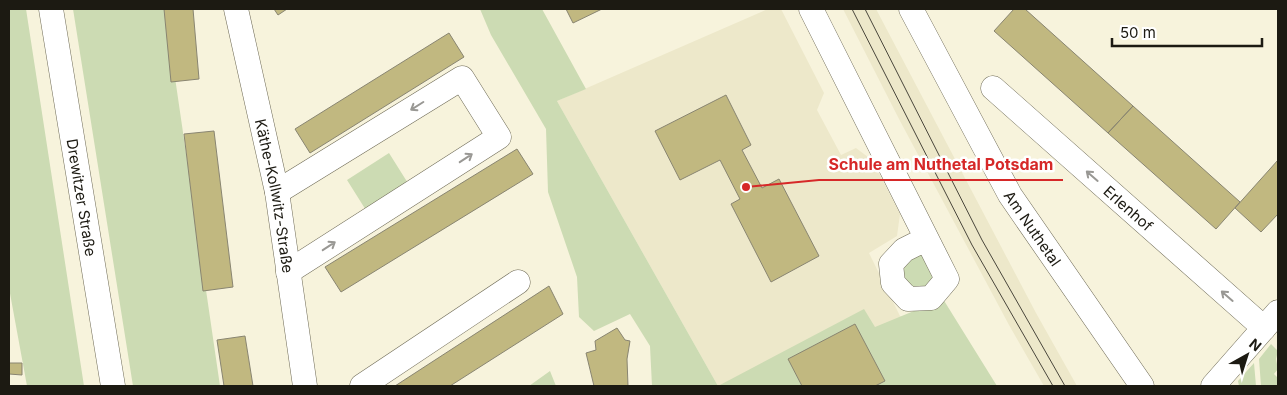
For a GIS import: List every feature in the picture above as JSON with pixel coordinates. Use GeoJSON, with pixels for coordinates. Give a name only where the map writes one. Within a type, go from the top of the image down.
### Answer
{"type":"FeatureCollection","features":[{"type":"Feature","properties":{"kind":"street","name":"Drewitzer Straße"},"geometry":{"type":"LineString","coordinates":[[51,9],[114,386]]}},
{"type":"Feature","properties":{"kind":"street","name":"Käthe-Kollwitz-Straße"},"geometry":{"type":"LineString","coordinates":[[236,9],[277,192],[305,386]]}},
{"type":"Feature","properties":{"kind":"street"},"geometry":{"type":"LineString","coordinates":[[811,9],[947,279],[930,298],[908,299],[893,283],[891,264],[904,250],[926,239]]}},
{"type":"Feature","properties":{"kind":"street","name":"Am Nuthetal"},"geometry":{"type":"LineString","coordinates":[[911,9],[1010,196],[1142,386]]}},
{"type":"Feature","properties":{"kind":"street"},"geometry":{"type":"LineString","coordinates":[[277,192],[462,78],[499,137],[288,272]]}},
{"type":"Feature","properties":{"kind":"street","name":"Erlenhof"},"geometry":{"type":"LineString","coordinates":[[993,88],[1271,320],[1214,386]]}},
{"type":"Feature","properties":{"kind":"street"},"geometry":{"type":"LineString","coordinates":[[362,386],[518,282]]}},
{"type":"Feature","properties":{"kind":"shaded area"},"geometry":{"type":"Polygon","coordinates":[[[768,9],[781,9],[824,93],[817,110],[841,155],[856,148],[872,160],[900,214],[897,236],[869,253],[900,316],[997,386],[718,386],[557,101],[768,9]]]}},
{"type":"Feature","properties":{"kind":"shaded area"},"geometry":{"type":"Polygon","coordinates":[[[843,9],[876,9],[1036,313],[1077,386],[1044,386],[1009,325],[899,119],[843,9]]]}},
{"type":"Feature","properties":{"kind":"green space"},"geometry":{"type":"Polygon","coordinates":[[[9,9],[26,9],[84,386],[27,386],[9,288],[9,9]]]}},
{"type":"Feature","properties":{"kind":"green space"},"geometry":{"type":"Polygon","coordinates":[[[73,9],[165,9],[220,386],[133,386],[73,9]]]}},
{"type":"Feature","properties":{"kind":"green space"},"geometry":{"type":"Polygon","coordinates":[[[480,9],[542,9],[586,89],[557,101],[718,386],[652,386],[650,346],[630,314],[594,331],[579,317],[577,277],[548,192],[546,129],[491,35],[480,9]]]}},
{"type":"Feature","properties":{"kind":"green space"},"geometry":{"type":"Polygon","coordinates":[[[389,153],[411,188],[369,215],[347,180],[389,153]]]}},
{"type":"Feature","properties":{"kind":"green space"},"geometry":{"type":"Polygon","coordinates":[[[922,254],[934,263],[934,285],[914,292],[899,269],[902,262],[922,254]]]}},
{"type":"Feature","properties":{"kind":"green space"},"geometry":{"type":"Polygon","coordinates":[[[943,299],[997,386],[718,386],[864,309],[875,327],[943,299]]]}},
{"type":"Feature","properties":{"kind":"green space"},"geometry":{"type":"Polygon","coordinates":[[[1271,344],[1278,351],[1276,359],[1278,369],[1274,374],[1278,378],[1278,386],[1261,386],[1259,359],[1271,344]]]}},
{"type":"Feature","properties":{"kind":"green space"},"geometry":{"type":"Polygon","coordinates":[[[1254,363],[1256,386],[1239,386],[1238,381],[1254,363]]]}},
{"type":"Feature","properties":{"kind":"green space"},"geometry":{"type":"Polygon","coordinates":[[[550,371],[556,386],[529,386],[550,371]]]}},
{"type":"Feature","properties":{"kind":"building"},"geometry":{"type":"Polygon","coordinates":[[[164,9],[193,9],[199,79],[171,82],[164,9]]]}},
{"type":"Feature","properties":{"kind":"building"},"geometry":{"type":"Polygon","coordinates":[[[274,9],[287,9],[278,15],[274,9]]]}},
{"type":"Feature","properties":{"kind":"building"},"geometry":{"type":"Polygon","coordinates":[[[566,9],[602,9],[573,23],[566,9]]]}},
{"type":"Feature","properties":{"kind":"building"},"geometry":{"type":"Polygon","coordinates":[[[1014,9],[1025,9],[1133,106],[1108,133],[994,31],[1014,9]]]}},
{"type":"Feature","properties":{"kind":"building"},"geometry":{"type":"Polygon","coordinates":[[[449,33],[464,57],[310,153],[295,129],[449,33]]]}},
{"type":"Feature","properties":{"kind":"building"},"geometry":{"type":"Polygon","coordinates":[[[726,95],[751,145],[742,150],[762,188],[779,179],[819,256],[771,282],[731,204],[740,199],[720,160],[680,180],[655,131],[726,95]]]}},
{"type":"Feature","properties":{"kind":"building"},"geometry":{"type":"Polygon","coordinates":[[[1133,106],[1240,202],[1216,229],[1108,133],[1133,106]]]}},
{"type":"Feature","properties":{"kind":"building"},"geometry":{"type":"Polygon","coordinates":[[[214,131],[233,287],[203,291],[184,134],[214,131]]]}},
{"type":"Feature","properties":{"kind":"building"},"geometry":{"type":"Polygon","coordinates":[[[517,149],[533,174],[341,292],[325,267],[517,149]]]}},
{"type":"Feature","properties":{"kind":"building"},"geometry":{"type":"Polygon","coordinates":[[[1278,160],[1278,214],[1261,232],[1235,208],[1278,160]]]}},
{"type":"Feature","properties":{"kind":"building"},"geometry":{"type":"Polygon","coordinates":[[[549,286],[563,314],[450,386],[395,386],[549,286]]]}},
{"type":"Feature","properties":{"kind":"building"},"geometry":{"type":"Polygon","coordinates":[[[855,324],[885,381],[875,386],[802,386],[788,359],[855,324]]]}},
{"type":"Feature","properties":{"kind":"building"},"geometry":{"type":"Polygon","coordinates":[[[617,328],[625,340],[630,341],[627,359],[628,386],[594,386],[586,353],[596,350],[595,341],[617,328]]]}},
{"type":"Feature","properties":{"kind":"building"},"geometry":{"type":"Polygon","coordinates":[[[245,336],[253,386],[224,386],[217,340],[245,336]]]}},
{"type":"Feature","properties":{"kind":"building"},"geometry":{"type":"Polygon","coordinates":[[[9,363],[22,363],[22,375],[9,374],[9,363]]]}},
{"type":"Feature","properties":{"kind":"tram line"},"geometry":{"type":"LineString","coordinates":[[852,9],[972,245],[1053,386]]}},
{"type":"Feature","properties":{"kind":"tram line"},"geometry":{"type":"LineString","coordinates":[[865,9],[982,240],[1065,386]]}},
{"type":"Feature","properties":{"kind":"place","name":"Schule am Nuthetal Potsdam"},"geometry":{"type":"Point","coordinates":[746,187]}}]}
